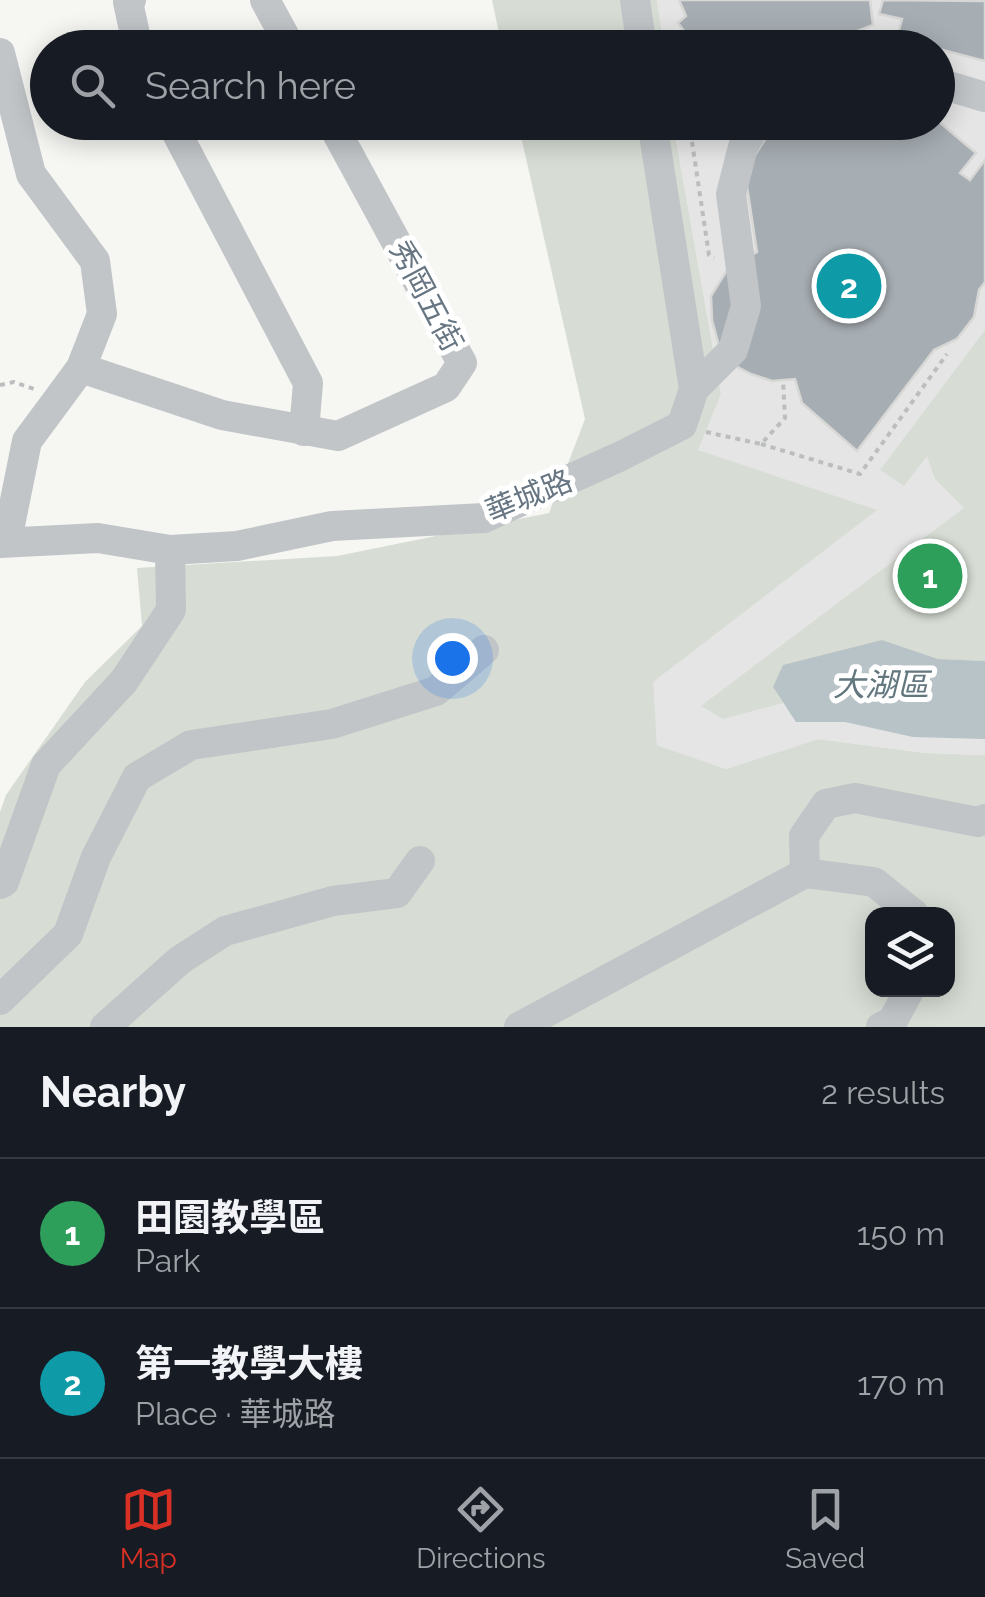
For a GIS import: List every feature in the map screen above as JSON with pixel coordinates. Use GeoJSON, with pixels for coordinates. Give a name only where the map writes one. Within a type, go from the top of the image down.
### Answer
{"type":"FeatureCollection","features":[{"type":"Feature","properties":{"kind":"street"},"geometry":{"type":"LineString","coordinates":[[131,0],[128,2],[134,30]]}},
{"type":"Feature","properties":{"kind":"street"},"geometry":{"type":"LineString","coordinates":[[265,0],[281,30]]}},
{"type":"Feature","properties":{"kind":"street"},"geometry":{"type":"LineString","coordinates":[[635,0],[639,30]]}},
{"type":"Feature","properties":{"kind":"street"},"geometry":{"type":"LineString","coordinates":[[0,53],[31,174],[95,260],[102,314],[81,368],[27,441],[4,542]]}},
{"type":"Feature","properties":{"kind":"street"},"geometry":{"type":"LineString","coordinates":[[955,88],[985,97]]}},
{"type":"Feature","properties":{"kind":"street"},"geometry":{"type":"LineString","coordinates":[[180,140],[308,383],[304,431]]}},
{"type":"Feature","properties":{"kind":"street","name":"秀岡五街"},"geometry":{"type":"LineString","coordinates":[[81,368],[222,416],[338,436],[446,388],[462,362],[341,140]]}},
{"type":"Feature","properties":{"kind":"street"},"geometry":{"type":"LineString","coordinates":[[655,140],[694,388]]}},
{"type":"Feature","properties":{"kind":"street"},"geometry":{"type":"LineString","coordinates":[[682,424],[694,388],[732,350],[746,306],[732,194],[747,140]]}},
{"type":"Feature","properties":{"kind":"street","name":"華城路"},"geometry":{"type":"LineString","coordinates":[[4,542],[98,538],[170,550],[237,546],[332,526],[484,518],[682,424]]}},
{"type":"Feature","properties":{"kind":"street"},"geometry":{"type":"LineString","coordinates":[[0,884],[4,882],[46,766],[124,681],[171,610],[170,550]]}},
{"type":"Feature","properties":{"kind":"street"},"geometry":{"type":"LineString","coordinates":[[0,1000],[68,934],[96,857],[137,777],[190,745],[332,724],[436,691],[484,650]]}},
{"type":"Feature","properties":{"kind":"street"},"geometry":{"type":"LineString","coordinates":[[805,873],[804,836],[826,804],[856,798],[978,822],[985,819]]}},
{"type":"Feature","properties":{"kind":"street"},"geometry":{"type":"LineString","coordinates":[[106,1027],[180,960],[226,930],[333,901],[397,893],[420,861]]}},
{"type":"Feature","properties":{"kind":"street"},"geometry":{"type":"LineString","coordinates":[[518,1027],[805,873],[874,882],[905,907]]}},
{"type":"Feature","properties":{"kind":"street"},"geometry":{"type":"LineString","coordinates":[[890,1025],[906,997]]}},
{"type":"Feature","properties":{"kind":"path"},"geometry":{"type":"LineString","coordinates":[[682,424],[860,474],[948,354]]}},
{"type":"Feature","properties":{"kind":"path"},"geometry":{"type":"LineString","coordinates":[[761,444],[785,418],[783,380]]}},
{"type":"Feature","properties":{"kind":"path"},"geometry":{"type":"LineString","coordinates":[[0,384],[14,382],[57,398]]}},
{"type":"Feature","properties":{"kind":"shaded area"},"geometry":{"type":"Polygon","coordinates":[[[492,0],[657,0],[661,30],[498,30],[492,0]]]}},
{"type":"Feature","properties":{"kind":"shaded area"},"geometry":{"type":"Polygon","coordinates":[[[657,0],[985,0],[985,755],[925,753],[818,739],[726,769],[657,745],[652,682],[876,510],[697,450],[721,394],[676,140],[955,140],[955,30],[661,30],[657,0]]]}},
{"type":"Feature","properties":{"kind":"shaded area"},"geometry":{"type":"Polygon","coordinates":[[[522,140],[676,140],[721,394],[698,450],[877,510],[653,682],[657,745],[726,769],[818,739],[925,753],[985,755],[985,1027],[0,1027],[0,812],[6,795],[85,682],[142,626],[137,568],[337,556],[549,513],[585,419],[522,140]]]}},
{"type":"Feature","properties":{"kind":"shaded area"},"geometry":{"type":"Polygon","coordinates":[[[985,330],[985,661],[938,659],[882,640],[773,687],[783,703],[723,719],[701,706],[964,508],[935,479],[927,456],[904,486],[880,470],[985,330]]]}},
{"type":"Feature","properties":{"kind":"water","name":"大湖區"},"geometry":{"type":"Polygon","coordinates":[[[882,640],[938,659],[985,661],[985,739],[913,737],[845,722],[796,722],[773,687],[783,665],[882,640]]]}},
{"type":"Feature","properties":{"kind":"building"},"geometry":{"type":"Polygon","coordinates":[[[679,0],[870,0],[873,25],[860,30],[683,30],[678,23],[686,16],[679,0]]]}},
{"type":"Feature","properties":{"kind":"building"},"geometry":{"type":"Polygon","coordinates":[[[883,0],[985,1],[985,61],[955,53],[955,30],[899,30],[902,19],[879,14],[883,0]]]}},
{"type":"Feature","properties":{"kind":"building"},"geometry":{"type":"Polygon","coordinates":[[[955,135],[976,153],[960,173],[970,180],[985,160],[985,282],[979,290],[974,317],[957,339],[934,350],[857,451],[802,403],[795,379],[772,381],[751,374],[721,353],[712,320],[711,296],[729,267],[757,252],[746,180],[765,140],[955,140],[955,135]]]}},
{"type":"Feature","properties":{"kind":"place","name":"第一教學大樓"},"geometry":{"type":"Point","coordinates":[849,286]}},
{"type":"Feature","properties":{"kind":"place","name":"田園教學區"},"geometry":{"type":"Point","coordinates":[930,576]}}]}
